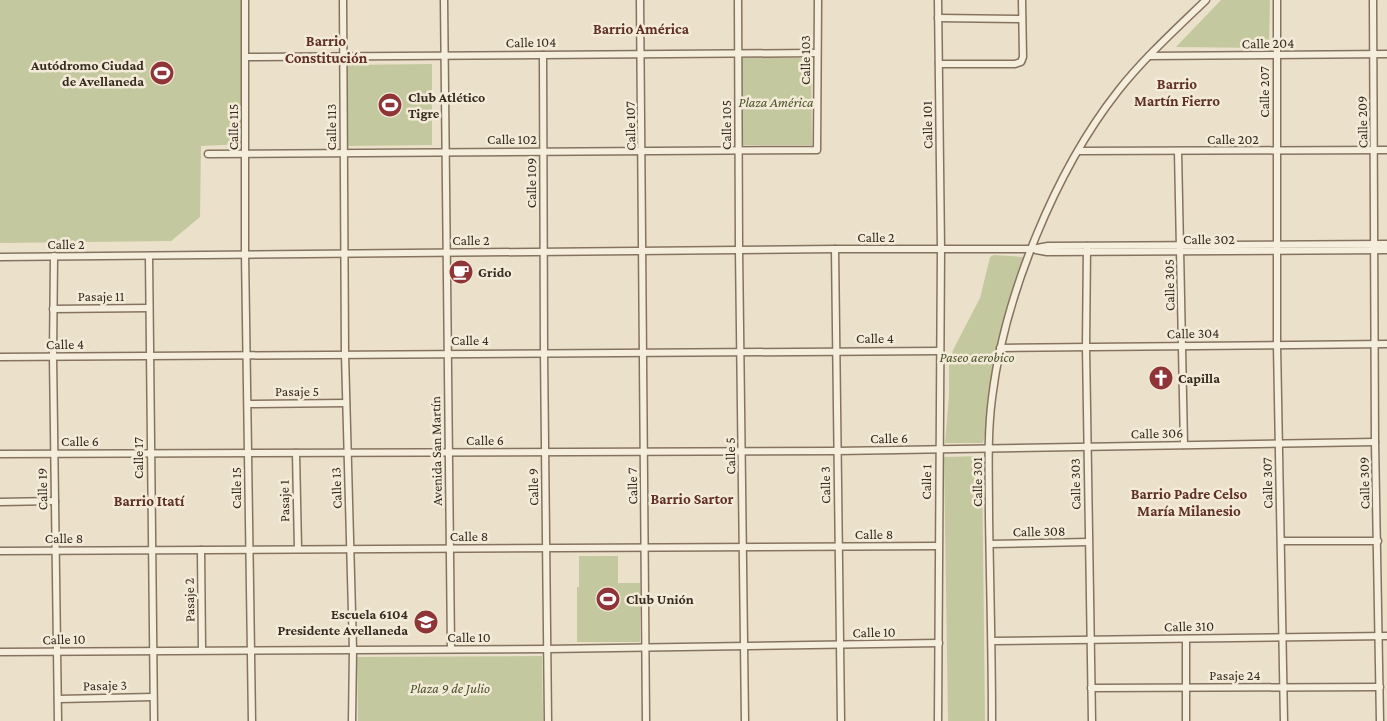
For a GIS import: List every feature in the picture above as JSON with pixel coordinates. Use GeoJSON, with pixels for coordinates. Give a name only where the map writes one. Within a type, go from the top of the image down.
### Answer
{"type":"FeatureCollection","features":[{"type":"Feature","properties":{"kind":"street","name":"Calle 115"},"geometry":{"type":"LineString","coordinates":[[245,0],[245,254]]}},
{"type":"Feature","properties":{"kind":"street","name":"Calle 113"},"geometry":{"type":"LineString","coordinates":[[343,0],[345,254]]}},
{"type":"Feature","properties":{"kind":"street","name":"Avenida San Martín"},"geometry":{"type":"LineString","coordinates":[[444,0],[451,649]]}},
{"type":"Feature","properties":{"kind":"street","name":"Calle 107"},"geometry":{"type":"LineString","coordinates":[[640,0],[642,251]]}},
{"type":"Feature","properties":{"kind":"street","name":"Calle 105"},"geometry":{"type":"LineString","coordinates":[[738,0],[739,250]]}},
{"type":"Feature","properties":{"kind":"street","name":"Calle 103"},"geometry":{"type":"LineString","coordinates":[[817,150],[818,0]]}},
{"type":"Feature","properties":{"kind":"street","name":"Calle 101"},"geometry":{"type":"LineString","coordinates":[[938,0],[941,249]]}},
{"type":"Feature","properties":{"kind":"street"},"geometry":{"type":"LineString","coordinates":[[939,64],[1015,64],[1021,62],[1023,57],[1022,0]]}},
{"type":"Feature","properties":{"kind":"street","name":"Calle 301"},"geometry":{"type":"LineString","coordinates":[[992,721],[989,449],[992,398],[1000,348],[1014,297],[1056,192],[1078,151],[1118,92],[1149,56],[1206,0]]}},
{"type":"Feature","properties":{"kind":"street","name":"Calle 207"},"geometry":{"type":"LineString","coordinates":[[1277,0],[1277,248]]}},
{"type":"Feature","properties":{"kind":"street","name":"Calle 209"},"geometry":{"type":"LineString","coordinates":[[1373,0],[1375,247]]}},
{"type":"Feature","properties":{"kind":"street"},"geometry":{"type":"LineString","coordinates":[[938,18],[1022,19]]}},
{"type":"Feature","properties":{"kind":"street","name":"Calle 104"},"geometry":{"type":"LineString","coordinates":[[246,57],[817,53]]}},
{"type":"Feature","properties":{"kind":"street","name":"Calle 204"},"geometry":{"type":"LineString","coordinates":[[1149,56],[1387,54]]}},
{"type":"Feature","properties":{"kind":"street","name":"Calle 109"},"geometry":{"type":"LineString","coordinates":[[543,55],[544,252]]}},
{"type":"Feature","properties":{"kind":"street","name":"Calle 102"},"geometry":{"type":"LineString","coordinates":[[208,154],[817,150]]}},
{"type":"Feature","properties":{"kind":"street","name":"Calle 202"},"geometry":{"type":"LineString","coordinates":[[1078,151],[1387,150]]}},
{"type":"Feature","properties":{"kind":"street","name":"Calle 305"},"geometry":{"type":"LineString","coordinates":[[1178,151],[1182,248],[1184,445]]}},
{"type":"Feature","properties":{"kind":"street","name":"Calle 302"},"geometry":{"type":"LineString","coordinates":[[941,249],[1032,249],[1048,246],[1087,249],[1375,247],[1387,244]]}},
{"type":"Feature","properties":{"kind":"street","name":"Calle 302"},"geometry":{"type":"LineString","coordinates":[[1375,247],[1387,250]]}},
{"type":"Feature","properties":{"kind":"street","name":"Calle 309"},"geometry":{"type":"LineString","coordinates":[[1375,247],[1378,541],[1383,637],[1380,721]]}},
{"type":"Feature","properties":{"kind":"street","name":"Calle 307"},"geometry":{"type":"LineString","coordinates":[[1277,248],[1278,444],[1284,721]]}},
{"type":"Feature","properties":{"kind":"street","name":"Calle 3"},"geometry":{"type":"LineString","coordinates":[[835,249],[842,721]]}},
{"type":"Feature","properties":{"kind":"street","name":"Calle 2"},"geometry":{"type":"LineString","coordinates":[[0,257],[941,249]]}},
{"type":"Feature","properties":{"kind":"street","name":"Calle 1"},"geometry":{"type":"LineString","coordinates":[[939,719],[938,546],[941,249]]}},
{"type":"Feature","properties":{"kind":"street","name":"Calle 303"},"geometry":{"type":"LineString","coordinates":[[1087,249],[1088,542],[1092,721]]}},
{"type":"Feature","properties":{"kind":"street","name":"Calle 5"},"geometry":{"type":"LineString","coordinates":[[739,250],[745,721]]}},
{"type":"Feature","properties":{"kind":"street","name":"Calle 7"},"geometry":{"type":"LineString","coordinates":[[642,251],[646,721]]}},
{"type":"Feature","properties":{"kind":"street","name":"Calle 9"},"geometry":{"type":"LineString","coordinates":[[544,252],[548,721]]}},
{"type":"Feature","properties":{"kind":"street","name":"Calle 15"},"geometry":{"type":"LineString","coordinates":[[245,254],[252,721]]}},
{"type":"Feature","properties":{"kind":"street","name":"Calle 13"},"geometry":{"type":"LineString","coordinates":[[345,254],[345,354],[353,650],[352,721]]}},
{"type":"Feature","properties":{"kind":"street","name":"Calle 19"},"geometry":{"type":"LineString","coordinates":[[54,256],[53,356],[58,721]]}},
{"type":"Feature","properties":{"kind":"street","name":"Calle 17"},"geometry":{"type":"LineString","coordinates":[[149,256],[154,721]]}},
{"type":"Feature","properties":{"kind":"street","name":"Pasaje 11"},"geometry":{"type":"LineString","coordinates":[[53,309],[149,308]]}},
{"type":"Feature","properties":{"kind":"street","name":"Calle 304"},"geometry":{"type":"LineString","coordinates":[[1000,348],[1387,344]]}},
{"type":"Feature","properties":{"kind":"street","name":"Calle 4"},"geometry":{"type":"LineString","coordinates":[[0,357],[544,352],[940,351]]}},
{"type":"Feature","properties":{"kind":"street","name":"Pasaje 5"},"geometry":{"type":"LineString","coordinates":[[248,404],[346,403]]}},
{"type":"Feature","properties":{"kind":"street","name":"Calle 306"},"geometry":{"type":"LineString","coordinates":[[939,450],[1376,442]]}},
{"type":"Feature","properties":{"kind":"street","name":"Calle 6"},"geometry":{"type":"LineString","coordinates":[[0,454],[939,450]]}},
{"type":"Feature","properties":{"kind":"street","name":"Pasaje 1"},"geometry":{"type":"LineString","coordinates":[[296,453],[298,549]]}},
{"type":"Feature","properties":{"kind":"street"},"geometry":{"type":"LineString","coordinates":[[0,502],[55,500]]}},
{"type":"Feature","properties":{"kind":"street"},"geometry":{"type":"LineString","coordinates":[[1281,541],[1378,541]]}},
{"type":"Feature","properties":{"kind":"street","name":"Calle 308"},"geometry":{"type":"LineString","coordinates":[[990,544],[1088,542]]}},
{"type":"Feature","properties":{"kind":"street","name":"Calle 8"},"geometry":{"type":"LineString","coordinates":[[0,551],[938,546]]}},
{"type":"Feature","properties":{"kind":"street","name":"Pasaje 2"},"geometry":{"type":"LineString","coordinates":[[200,550],[202,650]]}},
{"type":"Feature","properties":{"kind":"street","name":"Calle 310"},"geometry":{"type":"LineString","coordinates":[[992,641],[1383,637]]}},
{"type":"Feature","properties":{"kind":"street"},"geometry":{"type":"LineString","coordinates":[[1186,639],[1186,721]]}},
{"type":"Feature","properties":{"kind":"street","name":"Calle 10"},"geometry":{"type":"LineString","coordinates":[[0,652],[547,649],[939,643]]}},
{"type":"Feature","properties":{"kind":"street","name":"Pasaje 24"},"geometry":{"type":"LineString","coordinates":[[1091,688],[1380,687]]}},
{"type":"Feature","properties":{"kind":"street","name":"Pasaje 3"},"geometry":{"type":"LineString","coordinates":[[58,699],[153,697]]}},
{"type":"Feature","properties":{"kind":"green space"},"geometry":{"type":"Polygon","coordinates":[[[0,0],[243,0],[243,144],[201,146],[200,217],[171,241],[0,243],[0,0]]]}},
{"type":"Feature","properties":{"kind":"green space"},"geometry":{"type":"Polygon","coordinates":[[[1221,0],[1270,0],[1269,48],[1176,47],[1221,0]]]}},
{"type":"Feature","properties":{"kind":"green space","name":"Plaza América"},"geometry":{"type":"Polygon","coordinates":[[[740,58],[811,58],[812,145],[740,145],[740,58]]]}},
{"type":"Feature","properties":{"kind":"green space","name":"Club Atlético Tigre"},"geometry":{"type":"Polygon","coordinates":[[[432,64],[432,145],[348,146],[348,65],[432,64]]]}},
{"type":"Feature","properties":{"kind":"green space","name":"Paseo aerobico"},"geometry":{"type":"Polygon","coordinates":[[[994,255],[1024,257],[983,443],[945,443],[949,396],[949,366],[953,350],[980,298],[990,257],[994,255]]]}},
{"type":"Feature","properties":{"kind":"green space"},"geometry":{"type":"Polygon","coordinates":[[[982,456],[985,721],[948,721],[944,457],[982,456]]]}},
{"type":"Feature","properties":{"kind":"green space","name":"Club Unión"},"geometry":{"type":"Polygon","coordinates":[[[579,556],[618,556],[618,583],[640,583],[640,642],[577,642],[579,556]]]}},
{"type":"Feature","properties":{"kind":"green space","name":"Plaza 9 de Julio"},"geometry":{"type":"Polygon","coordinates":[[[542,656],[543,721],[358,721],[357,657],[542,656]]]}},
{"type":"Feature","properties":{"kind":"place","name":"Autódromo Ciudad de Avellaneda"},"geometry":{"type":"Point","coordinates":[162,73]}},
{"type":"Feature","properties":{"kind":"place","name":"Club Atlético Tigre"},"geometry":{"type":"Point","coordinates":[390,105]}},
{"type":"Feature","properties":{"kind":"place","name":"Grido"},"geometry":{"type":"Point","coordinates":[461,272]}},
{"type":"Feature","properties":{"kind":"place","name":"Capilla"},"geometry":{"type":"Point","coordinates":[1161,378]}},
{"type":"Feature","properties":{"kind":"place","name":"Club Unión"},"geometry":{"type":"Point","coordinates":[608,599]}},
{"type":"Feature","properties":{"kind":"place","name":"Escuela 6104 Presidente Avellaneda"},"geometry":{"type":"Point","coordinates":[426,622]}},
{"type":"Feature","properties":{"kind":"district","name":"Barrio América"},"geometry":{"type":"Point","coordinates":[641,29]}},
{"type":"Feature","properties":{"kind":"district","name":"Barrio Constitución"},"geometry":{"type":"Point","coordinates":[326,50]}},
{"type":"Feature","properties":{"kind":"district","name":"Barrio Martín Fierro"},"geometry":{"type":"Point","coordinates":[1177,92]}},
{"type":"Feature","properties":{"kind":"district","name":"Barrio Sartor"},"geometry":{"type":"Point","coordinates":[692,499]}},
{"type":"Feature","properties":{"kind":"district","name":"Barrio Itatí"},"geometry":{"type":"Point","coordinates":[149,501]}},
{"type":"Feature","properties":{"kind":"district","name":"Barrio Padre Celso María Milanesio"},"geometry":{"type":"Point","coordinates":[1189,502]}}]}
